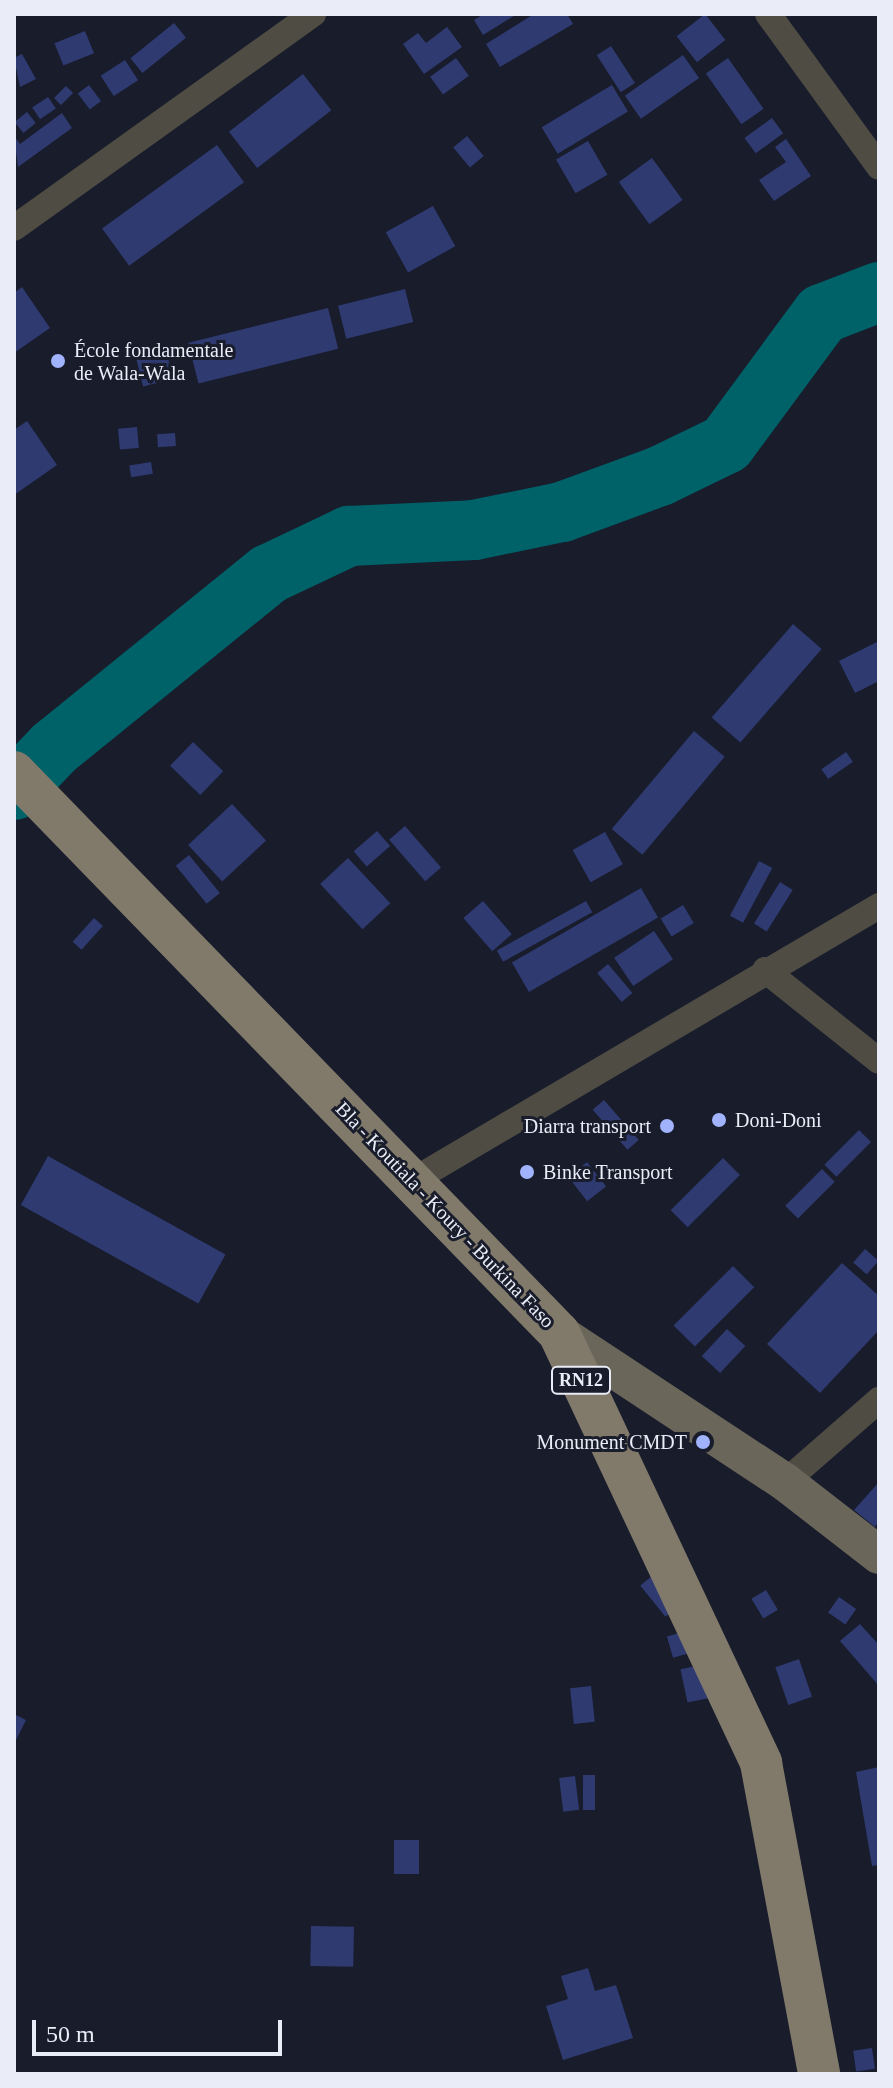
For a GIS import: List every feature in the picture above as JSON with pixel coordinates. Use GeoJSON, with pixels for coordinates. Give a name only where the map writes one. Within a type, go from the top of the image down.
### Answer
{"type":"FeatureCollection","features":[{"type":"Feature","properties":{"kind":"main road","name":"Bla - Koutiala - Koury - Burkina Faso"},"geometry":{"type":"LineString","coordinates":[[14,772],[414,1180],[559,1333],[761,1763],[819,2074]]}},
{"type":"Feature","properties":{"kind":"street"},"geometry":{"type":"LineString","coordinates":[[16,223],[313,14]]}},
{"type":"Feature","properties":{"kind":"street"},"geometry":{"type":"LineString","coordinates":[[768,14],[879,167]]}},
{"type":"Feature","properties":{"kind":"street"},"geometry":{"type":"LineString","coordinates":[[414,1180],[765,970],[879,906]]}},
{"type":"Feature","properties":{"kind":"street"},"geometry":{"type":"LineString","coordinates":[[765,970],[879,1061]]}},
{"type":"Feature","properties":{"kind":"street"},"geometry":{"type":"LineString","coordinates":[[559,1333],[785,1482],[879,1555]]}},
{"type":"Feature","properties":{"kind":"street"},"geometry":{"type":"LineString","coordinates":[[785,1482],[879,1400]]}},
{"type":"Feature","properties":{"kind":"building"},"geometry":{"type":"Polygon","coordinates":[[[484,14],[517,14],[483,35],[474,20],[484,14]]]}},
{"type":"Feature","properties":{"kind":"building"},"geometry":{"type":"Polygon","coordinates":[[[534,14],[567,14],[573,24],[500,67],[486,44],[534,14]]]}},
{"type":"Feature","properties":{"kind":"building"},"geometry":{"type":"Polygon","coordinates":[[[705,14],[725,40],[697,62],[677,36],[705,14]]]}},
{"type":"Feature","properties":{"kind":"building"},"geometry":{"type":"Polygon","coordinates":[[[174,23],[186,38],[142,73],[130,58],[174,23]]]}},
{"type":"Feature","properties":{"kind":"building"},"geometry":{"type":"Polygon","coordinates":[[[447,27],[462,47],[424,74],[403,44],[418,33],[426,43],[447,27]]]}},
{"type":"Feature","properties":{"kind":"building"},"geometry":{"type":"Polygon","coordinates":[[[85,31],[94,53],[63,66],[54,43],[85,31]]]}},
{"type":"Feature","properties":{"kind":"building"},"geometry":{"type":"Polygon","coordinates":[[[611,46],[635,83],[621,92],[597,55],[611,46]]]}},
{"type":"Feature","properties":{"kind":"building"},"geometry":{"type":"Polygon","coordinates":[[[22,54],[36,79],[20,87],[14,58],[22,54]]]}},
{"type":"Feature","properties":{"kind":"building"},"geometry":{"type":"Polygon","coordinates":[[[683,55],[699,78],[641,119],[625,96],[683,55]]]}},
{"type":"Feature","properties":{"kind":"building"},"geometry":{"type":"Polygon","coordinates":[[[456,58],[469,76],[443,95],[430,77],[456,58]]]}},
{"type":"Feature","properties":{"kind":"building"},"geometry":{"type":"Polygon","coordinates":[[[728,58],[764,109],[741,124],[706,73],[728,58]]]}},
{"type":"Feature","properties":{"kind":"building"},"geometry":{"type":"Polygon","coordinates":[[[125,60],[138,80],[114,96],[101,76],[125,60]]]}},
{"type":"Feature","properties":{"kind":"building"},"geometry":{"type":"Polygon","coordinates":[[[303,74],[331,110],[257,168],[229,132],[303,74]]]}},
{"type":"Feature","properties":{"kind":"building"},"geometry":{"type":"Polygon","coordinates":[[[89,85],[101,101],[90,109],[78,93],[89,85]]]}},
{"type":"Feature","properties":{"kind":"building"},"geometry":{"type":"Polygon","coordinates":[[[612,85],[628,112],[558,154],[542,127],[612,85]]]}},
{"type":"Feature","properties":{"kind":"building"},"geometry":{"type":"Polygon","coordinates":[[[66,86],[73,93],[61,105],[54,98],[66,86]]]}},
{"type":"Feature","properties":{"kind":"building"},"geometry":{"type":"Polygon","coordinates":[[[48,97],[56,109],[40,119],[32,108],[48,97]]]}},
{"type":"Feature","properties":{"kind":"building"},"geometry":{"type":"Polygon","coordinates":[[[27,112],[36,123],[23,133],[15,122],[27,112]]]}},
{"type":"Feature","properties":{"kind":"building"},"geometry":{"type":"Polygon","coordinates":[[[62,113],[72,128],[18,167],[14,136],[20,144],[62,113]]]}},
{"type":"Feature","properties":{"kind":"building"},"geometry":{"type":"Polygon","coordinates":[[[772,118],[783,133],[756,153],[744,138],[772,118]]]}},
{"type":"Feature","properties":{"kind":"building"},"geometry":{"type":"Polygon","coordinates":[[[467,136],[484,156],[470,167],[453,148],[467,136]]]}},
{"type":"Feature","properties":{"kind":"building"},"geometry":{"type":"Polygon","coordinates":[[[786,139],[811,176],[774,201],[759,180],[786,162],[775,147],[786,139]]]}},
{"type":"Feature","properties":{"kind":"building"},"geometry":{"type":"Polygon","coordinates":[[[588,141],[608,175],[575,193],[556,160],[588,141]]]}},
{"type":"Feature","properties":{"kind":"building"},"geometry":{"type":"Polygon","coordinates":[[[217,145],[244,182],[129,266],[102,228],[217,145]]]}},
{"type":"Feature","properties":{"kind":"building"},"geometry":{"type":"Polygon","coordinates":[[[652,158],[683,200],[649,224],[619,182],[652,158]]]}},
{"type":"Feature","properties":{"kind":"building"},"geometry":{"type":"Polygon","coordinates":[[[433,206],[455,246],[408,272],[386,232],[433,206]]]}},
{"type":"Feature","properties":{"kind":"building"},"geometry":{"type":"Polygon","coordinates":[[[22,287],[50,328],[14,353],[14,293],[22,287]]]}},
{"type":"Feature","properties":{"kind":"building"},"geometry":{"type":"Polygon","coordinates":[[[405,289],[413,322],[346,339],[338,306],[405,289]]]}},
{"type":"Feature","properties":{"kind":"building"},"geometry":{"type":"Polygon","coordinates":[[[328,308],[338,349],[198,384],[188,343],[328,308]]]}},
{"type":"Feature","properties":{"kind":"building"},"geometry":{"type":"Polygon","coordinates":[[[165,346],[173,379],[143,386],[135,353],[165,346]]]}},
{"type":"Feature","properties":{"kind":"building"},"geometry":{"type":"Polygon","coordinates":[[[27,421],[57,465],[14,495],[14,430],[27,421]]]}},
{"type":"Feature","properties":{"kind":"building"},"geometry":{"type":"Polygon","coordinates":[[[137,427],[139,448],[120,450],[118,429],[137,427]]]}},
{"type":"Feature","properties":{"kind":"building"},"geometry":{"type":"Polygon","coordinates":[[[175,433],[176,446],[158,447],[157,434],[175,433]]]}},
{"type":"Feature","properties":{"kind":"building"},"geometry":{"type":"Polygon","coordinates":[[[151,462],[153,474],[131,477],[129,465],[151,462]]]}},
{"type":"Feature","properties":{"kind":"building"},"geometry":{"type":"Polygon","coordinates":[[[793,624],[822,649],[740,743],[712,718],[793,624]]]}},
{"type":"Feature","properties":{"kind":"building"},"geometry":{"type":"Polygon","coordinates":[[[879,641],[879,681],[855,693],[839,661],[879,641]]]}},
{"type":"Feature","properties":{"kind":"building"},"geometry":{"type":"Polygon","coordinates":[[[694,731],[725,757],[642,855],[612,829],[694,731]]]}},
{"type":"Feature","properties":{"kind":"building"},"geometry":{"type":"Polygon","coordinates":[[[193,742],[223,771],[200,795],[170,766],[193,742]]]}},
{"type":"Feature","properties":{"kind":"building"},"geometry":{"type":"Polygon","coordinates":[[[846,752],[853,762],[828,779],[821,769],[846,752]]]}},
{"type":"Feature","properties":{"kind":"building"},"geometry":{"type":"Polygon","coordinates":[[[232,804],[266,841],[222,881],[188,845],[232,804]]]}},
{"type":"Feature","properties":{"kind":"building"},"geometry":{"type":"Polygon","coordinates":[[[405,826],[441,868],[425,881],[389,840],[405,826]]]}},
{"type":"Feature","properties":{"kind":"building"},"geometry":{"type":"Polygon","coordinates":[[[377,831],[390,846],[367,866],[354,851],[377,831]]]}},
{"type":"Feature","properties":{"kind":"building"},"geometry":{"type":"Polygon","coordinates":[[[605,832],[623,864],[591,882],[573,850],[605,832]]]}},
{"type":"Feature","properties":{"kind":"building"},"geometry":{"type":"Polygon","coordinates":[[[189,855],[220,893],[207,904],[176,866],[189,855]]]}},
{"type":"Feature","properties":{"kind":"building"},"geometry":{"type":"Polygon","coordinates":[[[348,858],[390,903],[362,929],[320,884],[348,858]]]}},
{"type":"Feature","properties":{"kind":"building"},"geometry":{"type":"Polygon","coordinates":[[[759,861],[772,868],[743,923],[730,916],[759,861]]]}},
{"type":"Feature","properties":{"kind":"building"},"geometry":{"type":"Polygon","coordinates":[[[780,882],[793,890],[767,932],[754,924],[780,882]]]}},
{"type":"Feature","properties":{"kind":"building"},"geometry":{"type":"Polygon","coordinates":[[[641,888],[658,917],[529,992],[512,962],[641,888]]]}},
{"type":"Feature","properties":{"kind":"building"},"geometry":{"type":"Polygon","coordinates":[[[483,901],[512,934],[492,951],[463,918],[483,901]]]}},
{"type":"Feature","properties":{"kind":"building"},"geometry":{"type":"Polygon","coordinates":[[[586,901],[592,912],[503,962],[497,950],[586,901]]]}},
{"type":"Feature","properties":{"kind":"building"},"geometry":{"type":"Polygon","coordinates":[[[683,905],[694,923],[672,936],[661,918],[683,905]]]}},
{"type":"Feature","properties":{"kind":"building"},"geometry":{"type":"Polygon","coordinates":[[[94,918],[103,926],[82,950],[73,942],[94,918]]]}},
{"type":"Feature","properties":{"kind":"building"},"geometry":{"type":"Polygon","coordinates":[[[654,931],[673,959],[633,986],[614,958],[654,931]]]}},
{"type":"Feature","properties":{"kind":"building"},"geometry":{"type":"Polygon","coordinates":[[[608,964],[632,993],[622,1002],[597,973],[608,964]]]}},
{"type":"Feature","properties":{"kind":"building"},"geometry":{"type":"Polygon","coordinates":[[[604,1100],[639,1140],[627,1150],[593,1110],[604,1100]]]}},
{"type":"Feature","properties":{"kind":"building"},"geometry":{"type":"Polygon","coordinates":[[[859,1130],[871,1142],[836,1177],[824,1165],[859,1130]]]}},
{"type":"Feature","properties":{"kind":"building"},"geometry":{"type":"Polygon","coordinates":[[[48,1156],[226,1254],[198,1303],[21,1205],[48,1156]]]}},
{"type":"Feature","properties":{"kind":"building"},"geometry":{"type":"Polygon","coordinates":[[[723,1158],[740,1175],[688,1227],[671,1210],[723,1158]]]}},
{"type":"Feature","properties":{"kind":"building"},"geometry":{"type":"Polygon","coordinates":[[[587,1162],[606,1186],[587,1201],[568,1177],[587,1162]]]}},
{"type":"Feature","properties":{"kind":"building"},"geometry":{"type":"Polygon","coordinates":[[[822,1169],[835,1182],[798,1218],[785,1206],[822,1169]]]}},
{"type":"Feature","properties":{"kind":"building"},"geometry":{"type":"Polygon","coordinates":[[[865,1249],[879,1261],[867,1274],[853,1263],[865,1249]]]}},
{"type":"Feature","properties":{"kind":"building"},"geometry":{"type":"Polygon","coordinates":[[[842,1263],[879,1296],[879,1330],[820,1393],[767,1344],[842,1263]]]}},
{"type":"Feature","properties":{"kind":"building"},"geometry":{"type":"Polygon","coordinates":[[[733,1266],[754,1287],[695,1347],[674,1325],[733,1266]]]}},
{"type":"Feature","properties":{"kind":"building"},"geometry":{"type":"Polygon","coordinates":[[[727,1329],[745,1346],[720,1373],[702,1356],[727,1329]]]}},
{"type":"Feature","properties":{"kind":"building"},"geometry":{"type":"Polygon","coordinates":[[[879,1482],[879,1521],[875,1527],[854,1510],[879,1482]]]}},
{"type":"Feature","properties":{"kind":"building"},"geometry":{"type":"Polygon","coordinates":[[[662,1568],[687,1599],[665,1617],[640,1586],[662,1568]]]}},
{"type":"Feature","properties":{"kind":"building"},"geometry":{"type":"Polygon","coordinates":[[[766,1590],[778,1610],[763,1618],[751,1599],[766,1590]]]}},
{"type":"Feature","properties":{"kind":"building"},"geometry":{"type":"Polygon","coordinates":[[[839,1597],[856,1609],[845,1625],[828,1613],[839,1597]]]}},
{"type":"Feature","properties":{"kind":"building"},"geometry":{"type":"Polygon","coordinates":[[[860,1624],[879,1645],[879,1686],[840,1641],[860,1624]]]}},
{"type":"Feature","properties":{"kind":"building"},"geometry":{"type":"Polygon","coordinates":[[[690,1630],[696,1651],[673,1658],[667,1637],[690,1630]]]}},
{"type":"Feature","properties":{"kind":"building"},"geometry":{"type":"Polygon","coordinates":[[[799,1659],[812,1697],[788,1705],[775,1667],[799,1659]]]}},
{"type":"Feature","properties":{"kind":"building"},"geometry":{"type":"Polygon","coordinates":[[[701,1665],[708,1698],[688,1703],[680,1669],[701,1665]]]}},
{"type":"Feature","properties":{"kind":"building"},"geometry":{"type":"Polygon","coordinates":[[[591,1686],[595,1722],[574,1724],[570,1688],[591,1686]]]}},
{"type":"Feature","properties":{"kind":"building"},"geometry":{"type":"Polygon","coordinates":[[[14,1714],[26,1720],[14,1744],[14,1714]]]}},
{"type":"Feature","properties":{"kind":"building"},"geometry":{"type":"Polygon","coordinates":[[[879,1767],[879,1865],[872,1866],[856,1772],[879,1767]]]}},
{"type":"Feature","properties":{"kind":"building"},"geometry":{"type":"Polygon","coordinates":[[[583,1775],[595,1775],[595,1810],[583,1810],[583,1775]]]}},
{"type":"Feature","properties":{"kind":"building"},"geometry":{"type":"Polygon","coordinates":[[[575,1776],[579,1810],[563,1812],[559,1778],[575,1776]]]}},
{"type":"Feature","properties":{"kind":"building"},"geometry":{"type":"Polygon","coordinates":[[[394,1840],[419,1840],[419,1874],[394,1874],[394,1840]]]}},
{"type":"Feature","properties":{"kind":"building"},"geometry":{"type":"Polygon","coordinates":[[[311,1926],[354,1927],[353,1967],[310,1966],[311,1926]]]}},
{"type":"Feature","properties":{"kind":"building"},"geometry":{"type":"Polygon","coordinates":[[[588,1968],[595,1991],[616,1985],[633,2038],[563,2060],[546,2006],[568,1999],[561,1976],[588,1968]]]}},
{"type":"Feature","properties":{"kind":"building"},"geometry":{"type":"Polygon","coordinates":[[[872,2048],[875,2069],[856,2071],[853,2051],[872,2048]]]}},
{"type":"Feature","properties":{"kind":"waterway"},"geometry":{"type":"LineString","coordinates":[[14,790],[54,748],[269,574],[349,536],[474,530],[562,512],[660,476],[726,444],[822,314],[879,292]]}},
{"type":"Feature","properties":{"kind":"place","name":"École fondamentale de Wala-Wala"},"geometry":{"type":"Point","coordinates":[58,361]}},
{"type":"Feature","properties":{"kind":"place","name":"Doni-Doni"},"geometry":{"type":"Point","coordinates":[719,1120]}},
{"type":"Feature","properties":{"kind":"place","name":"Diarra transport"},"geometry":{"type":"Point","coordinates":[667,1126]}},
{"type":"Feature","properties":{"kind":"place","name":"Binke Transport"},"geometry":{"type":"Point","coordinates":[527,1172]}},
{"type":"Feature","properties":{"kind":"place","name":"Monument CMDT"},"geometry":{"type":"Point","coordinates":[703,1442]}}]}
